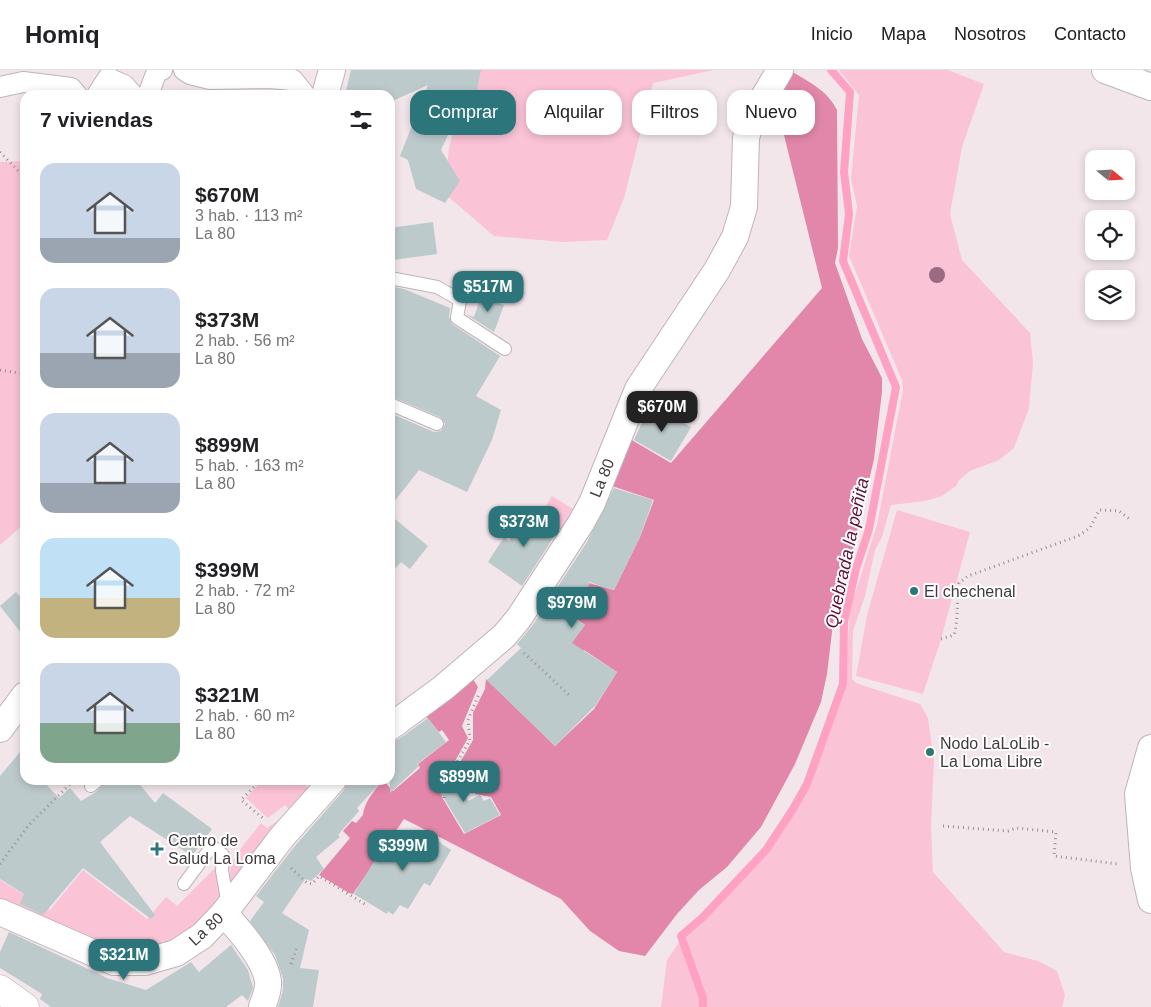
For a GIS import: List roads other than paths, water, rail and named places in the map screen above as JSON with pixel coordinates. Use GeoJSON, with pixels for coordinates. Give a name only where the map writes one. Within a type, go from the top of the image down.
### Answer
{"type":"FeatureCollection","features":[{"type":"Feature","properties":{"kind":"street"},"geometry":{"type":"LineString","coordinates":[[150,90],[157,71],[162,70]]}},
{"type":"Feature","properties":{"kind":"street"},"geometry":{"type":"LineString","coordinates":[[184,70],[190,74],[210,79],[269,78],[293,80],[302,90]]}},
{"type":"Feature","properties":{"kind":"street"},"geometry":{"type":"LineString","coordinates":[[326,90],[332,70]]}},
{"type":"Feature","properties":{"kind":"street","name":"La 80"},"geometry":{"type":"LineString","coordinates":[[395,723],[472,665],[504,636],[519,618],[565,550],[592,503],[638,389],[717,270],[735,236],[744,207],[746,138],[752,117],[780,70]]}},
{"type":"Feature","properties":{"kind":"street"},"geometry":{"type":"LineString","coordinates":[[1105,70],[1151,87]]}},
{"type":"Feature","properties":{"kind":"street"},"geometry":{"type":"LineString","coordinates":[[100,90],[108,78],[124,85],[128,90]]}},
{"type":"Feature","properties":{"kind":"street"},"geometry":{"type":"LineString","coordinates":[[0,86],[23,82],[71,88],[73,90]]}},
{"type":"Feature","properties":{"kind":"street"},"geometry":{"type":"LineString","coordinates":[[0,729],[20,702]]}},
{"type":"Feature","properties":{"kind":"street"},"geometry":{"type":"LineString","coordinates":[[1151,748],[1138,794],[1144,868],[1151,900]]}},
{"type":"Feature","properties":{"kind":"street","name":"La 80"},"geometry":{"type":"LineString","coordinates":[[0,912],[114,962],[131,963],[160,959],[176,953],[202,936],[226,910],[297,820],[328,785]]}},
{"type":"Feature","properties":{"kind":"street"},"geometry":{"type":"LineString","coordinates":[[226,910],[265,972],[268,981],[262,1007]]}},
{"type":"Feature","properties":{"kind":"street"},"geometry":{"type":"LineString","coordinates":[[0,989],[25,1007]]}},
{"type":"Feature","properties":{"kind":"lane"},"geometry":{"type":"LineString","coordinates":[[395,279],[437,287],[460,300],[458,318],[505,349]]}},
{"type":"Feature","properties":{"kind":"lane"},"geometry":{"type":"LineString","coordinates":[[395,406],[437,424]]}},
{"type":"Feature","properties":{"kind":"lane"},"geometry":{"type":"LineString","coordinates":[[184,884],[212,846],[223,855],[222,870],[226,910]]}},
{"type":"Feature","properties":{"kind":"waterway","name":"Quebrada la peñita"},"geometry":{"type":"LineString","coordinates":[[703,1007],[703,998],[681,936],[703,917],[766,850],[807,784],[843,684],[844,622],[856,569],[869,529],[896,387],[843,261],[849,214],[844,172],[850,92],[831,70]]}},
{"type":"Feature","properties":{"kind":"place","name":"El chechenal"},"geometry":{"type":"Point","coordinates":[914,591]}},
{"type":"Feature","properties":{"kind":"place","name":"Nodo LaLoLib - La Loma Libre"},"geometry":{"type":"Point","coordinates":[930,752]}},
{"type":"Feature","properties":{"kind":"place","name":"Centro de Salud La Loma"},"geometry":{"type":"Point","coordinates":[157,849]}}]}
